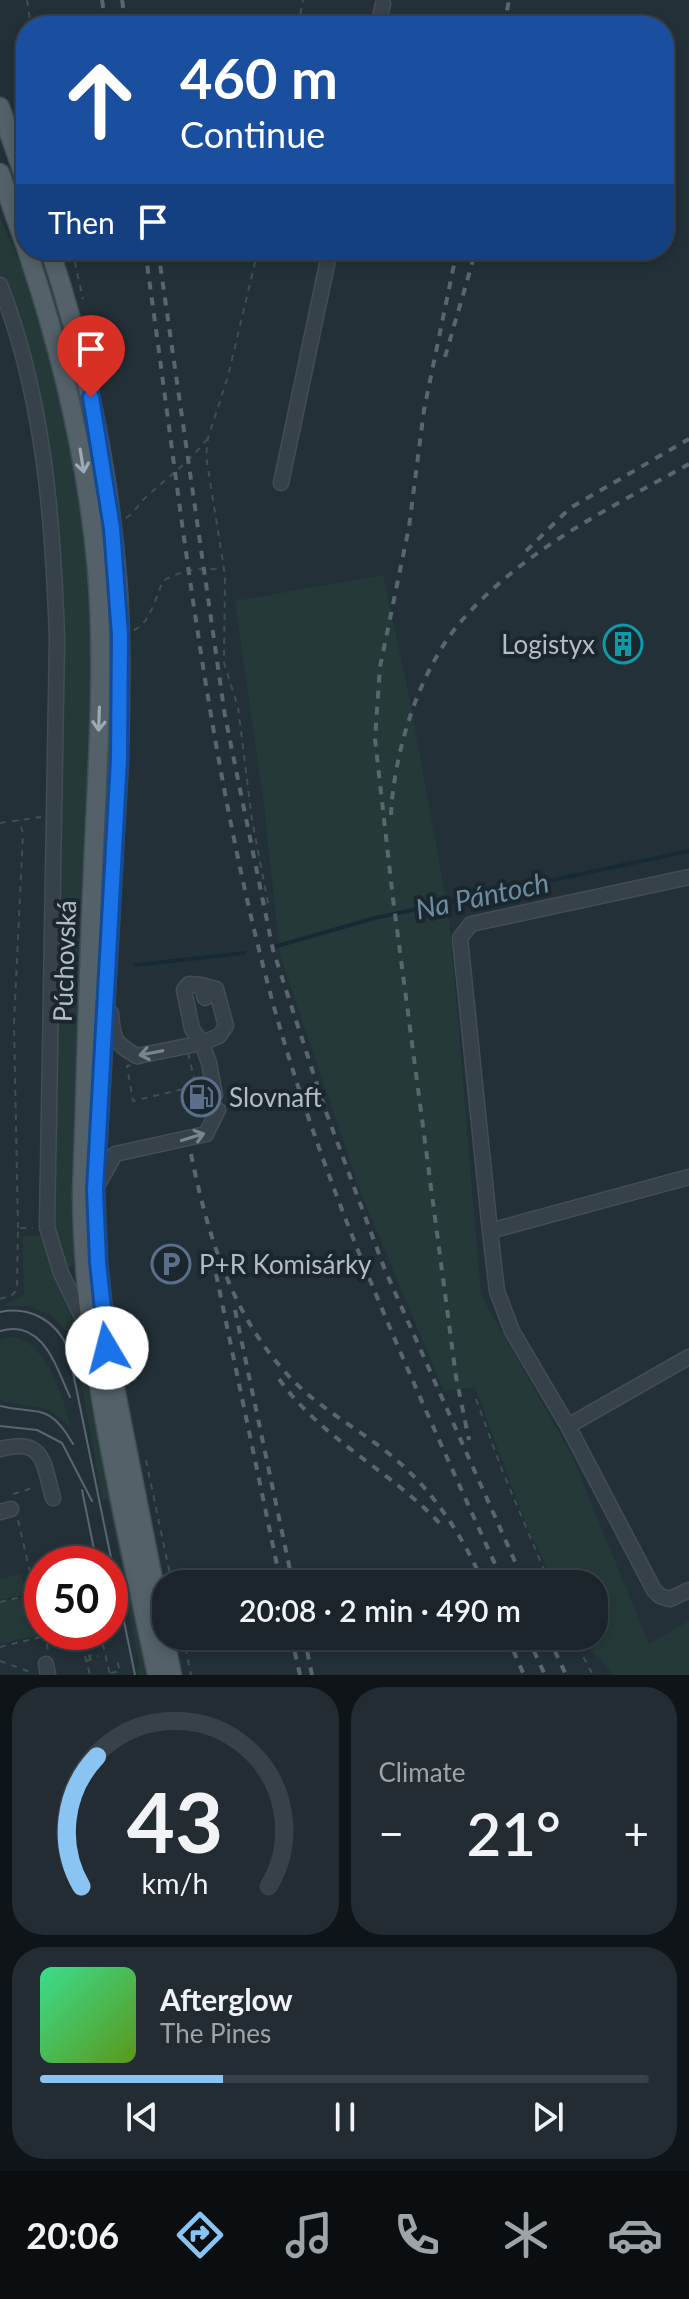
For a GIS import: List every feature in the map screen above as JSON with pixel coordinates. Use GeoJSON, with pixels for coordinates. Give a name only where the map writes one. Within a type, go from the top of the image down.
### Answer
{"type":"FeatureCollection","features":[{"type":"Feature","properties":{"kind":"main road"},"geometry":{"type":"LineString","coordinates":[[0,107],[16,153]]}},
{"type":"Feature","properties":{"kind":"main road","name":"Púchovská"},"geometry":{"type":"LineString","coordinates":[[2,183],[16,219]]}},
{"type":"Feature","properties":{"kind":"main road","name":"Púchovská"},"geometry":{"type":"LineString","coordinates":[[31,260],[49,315],[73,409],[97,571],[100,719],[82,1193],[83,1268],[90,1333],[157,1675]]}},
{"type":"Feature","properties":{"kind":"main road","name":"Púchovská"},"geometry":{"type":"LineString","coordinates":[[53,260],[86,372],[100,446],[112,528],[120,635],[119,759],[95,1190],[98,1262],[107,1348],[172,1675]]}},
{"type":"Feature","properties":{"kind":"main road"},"geometry":{"type":"LineString","coordinates":[[49,315],[69,308]]}},
{"type":"Feature","properties":{"kind":"street"},"geometry":{"type":"LineString","coordinates":[[380,16],[383,4]]}},
{"type":"Feature","properties":{"kind":"street"},"geometry":{"type":"LineString","coordinates":[[281,483],[328,260]]}},
{"type":"Feature","properties":{"kind":"street"},"geometry":{"type":"LineString","coordinates":[[0,285],[22,345],[31,381],[51,541],[57,639],[47,1227],[61,1273],[90,1333]]}},
{"type":"Feature","properties":{"kind":"street"},"geometry":{"type":"LineString","coordinates":[[689,877],[471,924],[460,938],[497,1291],[512,1331],[568,1426],[654,1590],[670,1599],[689,1590]]}},
{"type":"Feature","properties":{"kind":"street"},"geometry":{"type":"LineString","coordinates":[[109,938],[113,1036],[118,1046],[137,1056],[202,1043],[219,1036],[226,1026],[216,989],[203,991],[189,984],[184,990],[192,1029],[202,1043],[209,1063],[215,1095]]}},
{"type":"Feature","properties":{"kind":"street"},"geometry":{"type":"LineString","coordinates":[[202,1043],[211,1022]]}},
{"type":"Feature","properties":{"kind":"street"},"geometry":{"type":"LineString","coordinates":[[95,1190],[115,1154],[206,1134],[218,1110]]}},
{"type":"Feature","properties":{"kind":"street"},"geometry":{"type":"LineString","coordinates":[[490,1231],[689,1177]]}},
{"type":"Feature","properties":{"kind":"street"},"geometry":{"type":"LineString","coordinates":[[568,1426],[689,1357]]}},
{"type":"Feature","properties":{"kind":"street"},"geometry":{"type":"LineString","coordinates":[[0,1449],[23,1445],[40,1453],[53,1498]]}},
{"type":"Feature","properties":{"kind":"path"},"geometry":{"type":"LineString","coordinates":[[74,260],[75,265]]}},
{"type":"Feature","properties":{"kind":"path"},"geometry":{"type":"LineString","coordinates":[[256,260],[228,376],[208,438],[206,456],[224,571],[224,663],[238,707],[252,820],[269,908]]}},
{"type":"Feature","properties":{"kind":"path"},"geometry":{"type":"LineString","coordinates":[[126,518],[141,501],[194,457],[208,438]]}},
{"type":"Feature","properties":{"kind":"path"},"geometry":{"type":"LineString","coordinates":[[133,630],[140,628],[147,620],[163,581],[203,568],[224,571]]}},
{"type":"Feature","properties":{"kind":"path"},"geometry":{"type":"LineString","coordinates":[[0,823],[54,816]]}},
{"type":"Feature","properties":{"kind":"path"},"geometry":{"type":"LineString","coordinates":[[0,1299],[17,1290],[14,1023],[23,833],[19,820]]}},
{"type":"Feature","properties":{"kind":"path"},"geometry":{"type":"LineString","coordinates":[[188,1053],[196,1086],[133,1101],[127,1066],[188,1053]]}},
{"type":"Feature","properties":{"kind":"path"},"geometry":{"type":"LineString","coordinates":[[18,1228],[47,1227]]}},
{"type":"Feature","properties":{"kind":"path"},"geometry":{"type":"LineString","coordinates":[[476,1399],[544,1570]]}},
{"type":"Feature","properties":{"kind":"path"},"geometry":{"type":"LineString","coordinates":[[16,1492],[38,1486]]}},
{"type":"Feature","properties":{"kind":"path"},"geometry":{"type":"LineString","coordinates":[[9,1512],[24,1559]]}},
{"type":"Feature","properties":{"kind":"path"},"geometry":{"type":"LineString","coordinates":[[0,1602],[24,1596]]}},
{"type":"Feature","properties":{"kind":"path"},"geometry":{"type":"LineString","coordinates":[[0,1647],[24,1641]]}},
{"type":"Feature","properties":{"kind":"path"},"geometry":{"type":"LineString","coordinates":[[104,1650],[110,1674],[120,1671],[117,1661]]}},
{"type":"Feature","properties":{"kind":"path"},"geometry":{"type":"LineString","coordinates":[[186,1650],[191,1675]]}},
{"type":"Feature","properties":{"kind":"path"},"geometry":{"type":"LineString","coordinates":[[580,1650],[593,1675]]}},
{"type":"Feature","properties":{"kind":"path"},"geometry":{"type":"LineString","coordinates":[[86,1661],[93,1659],[92,1655],[89,1656],[90,1658],[98,1656]]}},
{"type":"Feature","properties":{"kind":"path"},"geometry":{"type":"LineString","coordinates":[[85,1656],[90,1675]]}},
{"type":"Feature","properties":{"kind":"path"},"geometry":{"type":"LineString","coordinates":[[0,1661],[43,1671]]}},
{"type":"Feature","properties":{"kind":"green space"},"geometry":{"type":"Polygon","coordinates":[[[0,219],[37,309],[64,404],[82,501],[91,598],[91,706],[77,1094],[75,1262],[69,1268],[57,1246],[53,1203],[63,613],[40,388],[22,328],[0,276],[0,219]]]}},
{"type":"Feature","properties":{"kind":"green space"},"geometry":{"type":"Polygon","coordinates":[[[383,575],[409,696],[449,916],[481,1295],[571,1454],[649,1644],[689,1621],[689,1675],[612,1675],[590,1650],[608,1650],[608,1570],[548,1570],[526,1524],[475,1387],[444,1391],[362,1196],[280,955],[264,805],[235,601],[383,575]]]}},
{"type":"Feature","properties":{"kind":"green space"},"geometry":{"type":"Polygon","coordinates":[[[41,1235],[82,1344],[124,1546],[117,1546],[107,1498],[102,1499],[74,1340],[51,1315],[29,1306],[3,1306],[24,1294],[22,1237],[41,1235]]]}},
{"type":"Feature","properties":{"kind":"green space"},"geometry":{"type":"Polygon","coordinates":[[[10,1337],[33,1347],[43,1358],[58,1386],[70,1427],[52,1412],[0,1400],[0,1340],[10,1337]]]}},
{"type":"Feature","properties":{"kind":"green space"},"geometry":{"type":"Polygon","coordinates":[[[128,1565],[151,1675],[138,1675],[136,1668],[140,1667],[128,1609],[128,1565]]]}},
{"type":"Feature","properties":{"kind":"green space"},"geometry":{"type":"Polygon","coordinates":[[[21,1574],[24,1595],[0,1600],[0,1579],[21,1574]]]}},
{"type":"Feature","properties":{"kind":"green space"},"geometry":{"type":"Polygon","coordinates":[[[24,1597],[24,1638],[0,1644],[0,1603],[24,1597]]]}},
{"type":"Feature","properties":{"kind":"waterway","name":"Na Pántoch"},"geometry":{"type":"LineString","coordinates":[[277,946],[375,918],[689,851]]}},
{"type":"Feature","properties":{"kind":"waterway","name":"Na Pántoch"},"geometry":{"type":"LineString","coordinates":[[136,965],[244,953]]}},
{"type":"Feature","properties":{"kind":"tram line"},"geometry":{"type":"LineString","coordinates":[[0,1312],[21,1311],[40,1317],[56,1330],[68,1348],[135,1675]]}},
{"type":"Feature","properties":{"kind":"tram line"},"geometry":{"type":"LineString","coordinates":[[0,1331],[15,1329],[37,1338],[53,1360],[70,1397]]}},
{"type":"Feature","properties":{"kind":"tram line"},"geometry":{"type":"LineString","coordinates":[[0,1406],[50,1416],[73,1444]]}},
{"type":"Feature","properties":{"kind":"tram line"},"geometry":{"type":"LineString","coordinates":[[0,1426],[37,1430],[62,1443],[92,1501]]}},
{"type":"Feature","properties":{"kind":"tram line"},"geometry":{"type":"LineString","coordinates":[[82,1490],[93,1546]]}},
{"type":"Feature","properties":{"kind":"railway"},"geometry":{"type":"LineString","coordinates":[[102,0],[104,16]]}},
{"type":"Feature","properties":{"kind":"railway"},"geometry":{"type":"LineString","coordinates":[[122,0],[124,16]]}},
{"type":"Feature","properties":{"kind":"railway"},"geometry":{"type":"LineString","coordinates":[[506,16],[509,0]]}},
{"type":"Feature","properties":{"kind":"railway"},"geometry":{"type":"LineString","coordinates":[[146,260],[213,726],[250,914],[274,1007],[296,1081],[349,1228],[498,1570]]}},
{"type":"Feature","properties":{"kind":"railway"},"geometry":{"type":"LineString","coordinates":[[159,260],[225,716],[273,950],[326,1112],[385,1270],[519,1570]]}},
{"type":"Feature","properties":{"kind":"railway"},"geometry":{"type":"LineString","coordinates":[[455,260],[424,410],[409,527],[380,667],[375,739],[456,1377],[469,1440]]}},
{"type":"Feature","properties":{"kind":"railway"},"geometry":{"type":"LineString","coordinates":[[445,357],[473,260]]}},
{"type":"Feature","properties":{"kind":"railway"},"geometry":{"type":"LineString","coordinates":[[526,551],[570,508],[689,439]]}},
{"type":"Feature","properties":{"kind":"railway"},"geometry":{"type":"LineString","coordinates":[[391,815],[397,764],[412,710],[434,660],[464,618],[488,593],[541,551],[599,514],[689,464]]}},
{"type":"Feature","properties":{"kind":"railway"},"geometry":{"type":"LineString","coordinates":[[191,1154],[217,1251],[243,1312],[260,1340],[280,1367],[304,1391],[383,1449],[415,1478],[454,1527],[477,1570]]}},
{"type":"Feature","properties":{"kind":"railway"},"geometry":{"type":"LineString","coordinates":[[216,1274],[278,1570]]}},
{"type":"Feature","properties":{"kind":"railway"},"geometry":{"type":"LineString","coordinates":[[235,1310],[290,1570]]}},
{"type":"Feature","properties":{"kind":"railway"},"geometry":{"type":"LineString","coordinates":[[279,1379],[316,1421],[403,1490],[444,1528]]}},
{"type":"Feature","properties":{"kind":"railway"},"geometry":{"type":"LineString","coordinates":[[294,1650],[300,1675]]}},
{"type":"Feature","properties":{"kind":"railway"},"geometry":{"type":"LineString","coordinates":[[307,1650],[312,1675]]}},
{"type":"Feature","properties":{"kind":"railway"},"geometry":{"type":"LineString","coordinates":[[513,1650],[524,1675]]}},
{"type":"Feature","properties":{"kind":"railway"},"geometry":{"type":"LineString","coordinates":[[533,1650],[545,1675]]}},
{"type":"Feature","properties":{"kind":"railway"},"geometry":{"type":"LineString","coordinates":[[554,1650],[566,1675]]}},
{"type":"Feature","properties":{"kind":"place","name":"Logistyx"},"geometry":{"type":"Point","coordinates":[623,644]}},
{"type":"Feature","properties":{"kind":"place","name":"Slovnaft"},"geometry":{"type":"Point","coordinates":[201,1097]}},
{"type":"Feature","properties":{"kind":"place","name":"P+R Komisárky"},"geometry":{"type":"Point","coordinates":[171,1264]}},
{"type":"Feature","properties":{"kind":"route"},"geometry":{"type":"LineString","coordinates":[[91,397],[112,528],[120,635],[119,759],[95,1190],[98,1262],[107,1348]]}}]}
